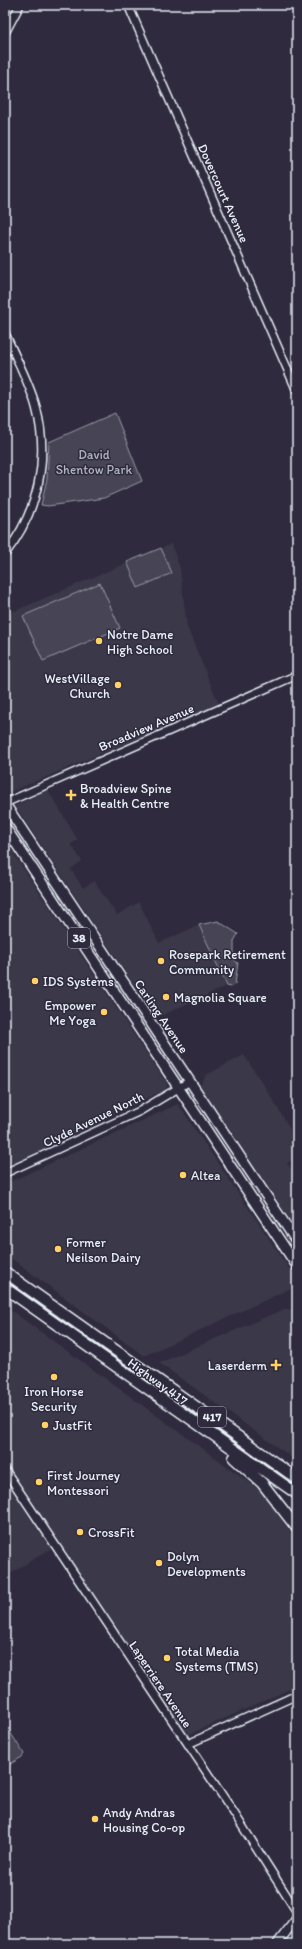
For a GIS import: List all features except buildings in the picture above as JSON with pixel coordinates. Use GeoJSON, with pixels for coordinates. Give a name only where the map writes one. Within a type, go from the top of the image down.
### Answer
{"type":"FeatureCollection","features":[{"type":"Feature","properties":{"kind":"highway","name":"417"},"geometry":{"type":"LineString","coordinates":[[5,1272],[125,1358],[200,1408],[297,1480]]}},
{"type":"Feature","properties":{"kind":"highway","name":"Highway 417"},"geometry":{"type":"LineString","coordinates":[[5,1288],[215,1438],[297,1494]]}},
{"type":"Feature","properties":{"kind":"highway"},"geometry":{"type":"LineString","coordinates":[[215,1438],[225,1451],[257,1478],[297,1528]]}},
{"type":"Feature","properties":{"kind":"main road","name":"Carling Avenue"},"geometry":{"type":"LineString","coordinates":[[5,803],[297,1242]]}},
{"type":"Feature","properties":{"kind":"main road","name":"Carling Avenue"},"geometry":{"type":"LineString","coordinates":[[5,827],[297,1266]]}},
{"type":"Feature","properties":{"kind":"main road"},"geometry":{"type":"LineString","coordinates":[[277,1944],[297,1918]]}},
{"type":"Feature","properties":{"kind":"street"},"geometry":{"type":"LineString","coordinates":[[5,33],[20,5]]}},
{"type":"Feature","properties":{"kind":"street","name":"Dovercourt Avenue"},"geometry":{"type":"LineString","coordinates":[[128,5],[297,391]]}},
{"type":"Feature","properties":{"kind":"street"},"geometry":{"type":"LineString","coordinates":[[5,333],[36,405],[42,452],[41,471],[33,506],[21,530],[5,554]]}},
{"type":"Feature","properties":{"kind":"street","name":"Broadview Avenue"},"geometry":{"type":"LineString","coordinates":[[5,803],[297,675]]}},
{"type":"Feature","properties":{"kind":"street","name":"Clyde Avenue North"},"geometry":{"type":"LineString","coordinates":[[5,1173],[140,1111],[190,1081]]}},
{"type":"Feature","properties":{"kind":"street","name":"Laperriere Avenue"},"geometry":{"type":"LineString","coordinates":[[5,1470],[188,1744],[297,1912]]}},
{"type":"Feature","properties":{"kind":"street"},"geometry":{"type":"LineString","coordinates":[[188,1744],[297,1695]]}},
{"type":"Feature","properties":{"kind":"shaded area","name":"Notre Dame High School"},"geometry":{"type":"Polygon","coordinates":[[[171,544],[180,568],[187,627],[219,704],[8,793],[5,790],[5,615],[171,544]]]}},
{"type":"Feature","properties":{"kind":"shaded area"},"geometry":{"type":"Polygon","coordinates":[[[48,790],[78,840],[71,844],[82,861],[71,869],[83,888],[94,881],[117,915],[139,902],[159,943],[199,925],[227,986],[156,1018],[15,806],[48,790]]]}},
{"type":"Feature","properties":{"kind":"shaded area"},"geometry":{"type":"Polygon","coordinates":[[[5,841],[167,1084],[166,1089],[5,1168],[5,841]]]}},
{"type":"Feature","properties":{"kind":"shaded area"},"geometry":{"type":"Polygon","coordinates":[[[244,1055],[272,1098],[297,1141],[297,1157],[287,1163],[297,1177],[297,1230],[200,1086],[206,1075],[244,1055]]]}},
{"type":"Feature","properties":{"kind":"shaded area"},"geometry":{"type":"Polygon","coordinates":[[[178,1104],[297,1280],[297,1283],[296,1286],[144,1356],[5,1254],[5,1184],[178,1104]]]}},
{"type":"Feature","properties":{"kind":"shaded area"},"geometry":{"type":"Polygon","coordinates":[[[5,1306],[260,1490],[297,1541],[297,1686],[188,1735],[60,1543],[5,1577],[5,1306]]]}},
{"type":"Feature","properties":{"kind":"shaded area"},"geometry":{"type":"Polygon","coordinates":[[[284,1309],[297,1309],[297,1461],[159,1363],[284,1309]]]}},
{"type":"Feature","properties":{"kind":"green space","name":"David Shentow Park"},"geometry":{"type":"Polygon","coordinates":[[[115,413],[142,481],[104,498],[48,506],[41,505],[47,479],[49,442],[115,413]]]}},
{"type":"Feature","properties":{"kind":"green space"},"geometry":{"type":"Polygon","coordinates":[[[161,548],[172,573],[138,588],[127,562],[161,548]]]}},
{"type":"Feature","properties":{"kind":"green space"},"geometry":{"type":"Polygon","coordinates":[[[100,583],[120,628],[43,661],[23,616],[100,583]]]}},
{"type":"Feature","properties":{"kind":"green space"},"geometry":{"type":"Polygon","coordinates":[[[218,921],[238,934],[234,941],[234,960],[238,963],[235,984],[230,987],[227,986],[199,925],[218,921]]]}},
{"type":"Feature","properties":{"kind":"green space"},"geometry":{"type":"Polygon","coordinates":[[[5,1724],[24,1754],[22,1757],[5,1767],[5,1724]]]}},
{"type":"Feature","properties":{"kind":"place","name":"Notre Dame High School"},"geometry":{"type":"Point","coordinates":[99,641]}},
{"type":"Feature","properties":{"kind":"place","name":"WestVillage Church"},"geometry":{"type":"Point","coordinates":[118,685]}},
{"type":"Feature","properties":{"kind":"place","name":"Broadview Spine & Health Centre"},"geometry":{"type":"Point","coordinates":[71,795]}},
{"type":"Feature","properties":{"kind":"place","name":"Rosepark Retirement Community"},"geometry":{"type":"Point","coordinates":[161,961]}},
{"type":"Feature","properties":{"kind":"place","name":"IDS Systems"},"geometry":{"type":"Point","coordinates":[35,981]}},
{"type":"Feature","properties":{"kind":"place","name":"Magnolia Square"},"geometry":{"type":"Point","coordinates":[166,997]}},
{"type":"Feature","properties":{"kind":"place","name":"Empower Me Yoga"},"geometry":{"type":"Point","coordinates":[104,1012]}},
{"type":"Feature","properties":{"kind":"place","name":"Altea"},"geometry":{"type":"Point","coordinates":[183,1175]}},
{"type":"Feature","properties":{"kind":"place","name":"Former Neilson Dairy"},"geometry":{"type":"Point","coordinates":[58,1249]}},
{"type":"Feature","properties":{"kind":"place","name":"Laserderm"},"geometry":{"type":"Point","coordinates":[276,1365]}},
{"type":"Feature","properties":{"kind":"place","name":"Iron Horse Security"},"geometry":{"type":"Point","coordinates":[54,1377]}},
{"type":"Feature","properties":{"kind":"place","name":"JustFit"},"geometry":{"type":"Point","coordinates":[45,1425]}},
{"type":"Feature","properties":{"kind":"place","name":"First Journey Montessori"},"geometry":{"type":"Point","coordinates":[39,1482]}},
{"type":"Feature","properties":{"kind":"place","name":"CrossFit"},"geometry":{"type":"Point","coordinates":[80,1532]}},
{"type":"Feature","properties":{"kind":"place","name":"Dolyn Developments"},"geometry":{"type":"Point","coordinates":[159,1563]}},
{"type":"Feature","properties":{"kind":"place","name":"Total Media Systems (TMS)"},"geometry":{"type":"Point","coordinates":[167,1658]}},
{"type":"Feature","properties":{"kind":"place","name":"Andy Andras Housing Co-op"},"geometry":{"type":"Point","coordinates":[95,1819]}}]}
